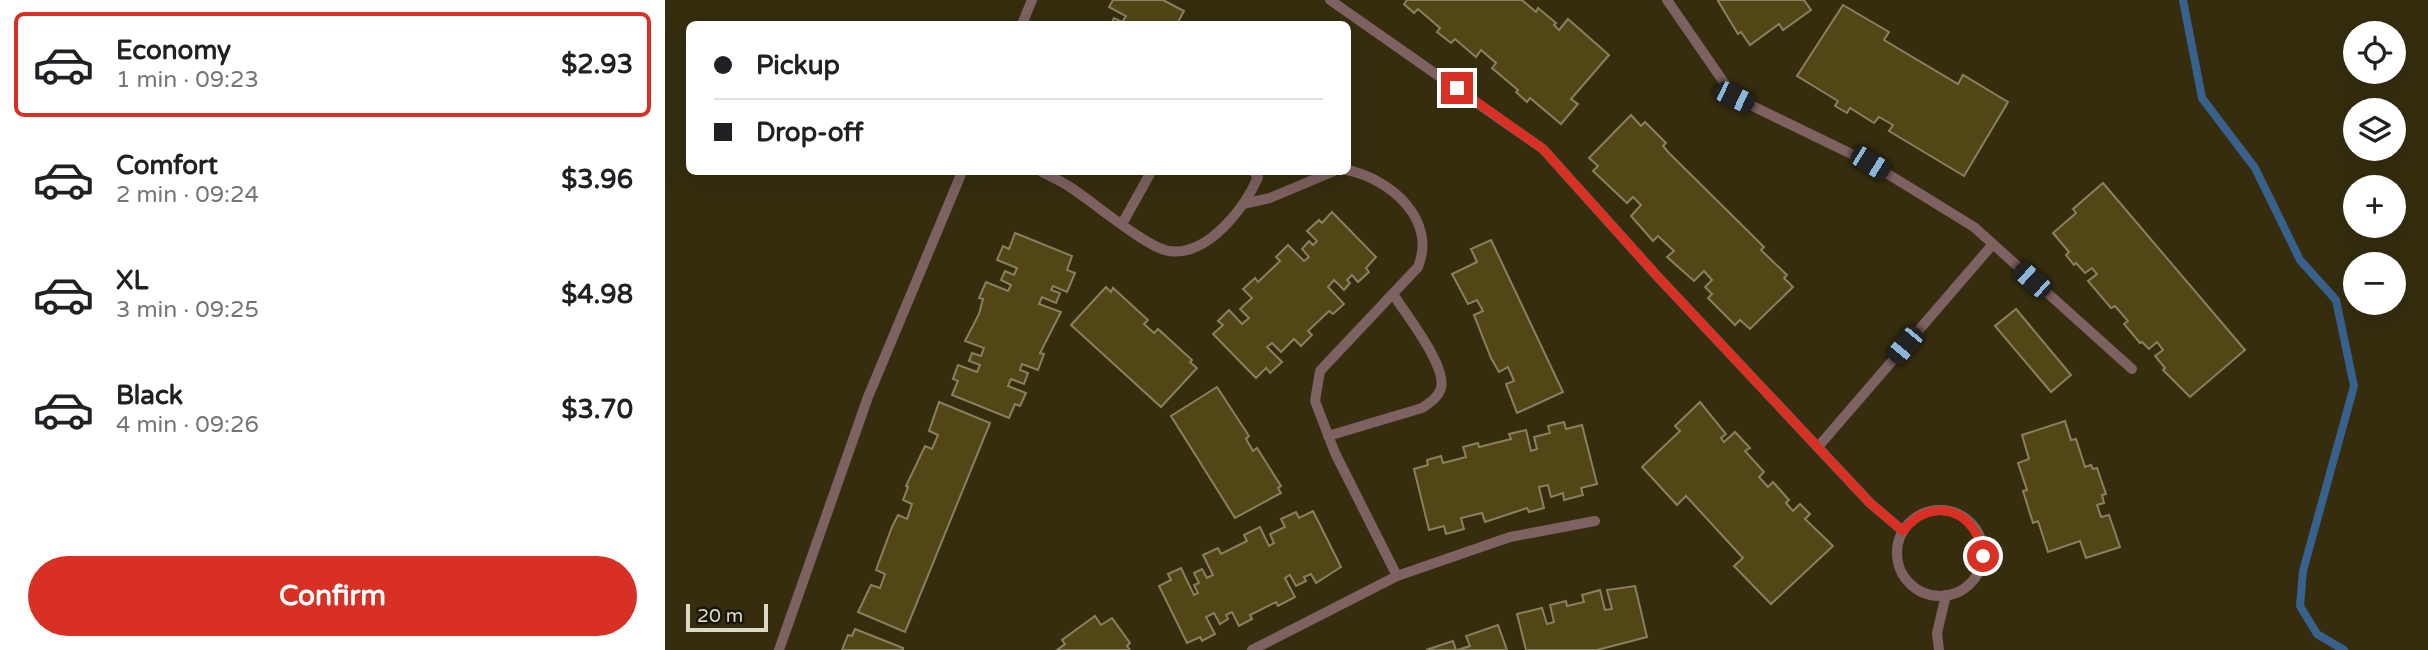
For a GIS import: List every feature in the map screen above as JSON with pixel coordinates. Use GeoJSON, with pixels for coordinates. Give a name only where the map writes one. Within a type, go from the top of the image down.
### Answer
{"type":"FeatureCollection","features":[{"type":"Feature","properties":{"kind":"lane"},"geometry":{"type":"LineString","coordinates":[[1023,21],[1032,0]]}},
{"type":"Feature","properties":{"kind":"lane"},"geometry":{"type":"LineString","coordinates":[[1330,0],[1543,149],[1658,277],[1870,503],[1903,531]]}},
{"type":"Feature","properties":{"kind":"lane"},"geometry":{"type":"LineString","coordinates":[[1667,0],[1734,97],[1870,163],[1974,227],[2132,369]]}},
{"type":"Feature","properties":{"kind":"lane"},"geometry":{"type":"LineString","coordinates":[[1351,171],[1364,174],[1386,186],[1417,216],[1423,240],[1423,254],[1418,267],[1320,370],[1315,401],[1328,436],[1397,576]]}},
{"type":"Feature","properties":{"kind":"lane"},"geometry":{"type":"LineString","coordinates":[[779,650],[868,397],[961,175]]}},
{"type":"Feature","properties":{"kind":"lane"},"geometry":{"type":"LineString","coordinates":[[1048,175],[1069,186],[1138,236],[1167,251],[1189,250],[1215,235],[1251,193],[1258,177],[1256,175]]}},
{"type":"Feature","properties":{"kind":"lane"},"geometry":{"type":"LineString","coordinates":[[1122,224],[1148,175]]}},
{"type":"Feature","properties":{"kind":"lane"},"geometry":{"type":"LineString","coordinates":[[1243,204],[1270,198],[1325,175]]}},
{"type":"Feature","properties":{"kind":"lane"},"geometry":{"type":"LineString","coordinates":[[1818,446],[1993,244]]}},
{"type":"Feature","properties":{"kind":"lane"},"geometry":{"type":"LineString","coordinates":[[1328,436],[1422,408],[1434,399],[1441,387],[1440,371],[1433,357],[1393,294]]}},
{"type":"Feature","properties":{"kind":"lane"},"geometry":{"type":"LineString","coordinates":[[1938,510],[1965,518],[1975,529],[1981,542],[1983,556],[1979,570],[1971,582],[1959,591],[1932,595],[1919,590],[1908,582],[1897,557],[1898,543],[1903,531],[1912,520],[1924,513],[1938,510]]}},
{"type":"Feature","properties":{"kind":"lane"},"geometry":{"type":"LineString","coordinates":[[1252,650],[1397,576],[1510,537],[1595,521]]}},
{"type":"Feature","properties":{"kind":"lane"},"geometry":{"type":"LineString","coordinates":[[1939,650],[1937,633],[1946,595]]}},
{"type":"Feature","properties":{"kind":"building"},"geometry":{"type":"Polygon","coordinates":[[[1113,0],[1163,0],[1184,11],[1179,21],[1123,21],[1126,16],[1109,7],[1113,0]]]}},
{"type":"Feature","properties":{"kind":"building"},"geometry":{"type":"Polygon","coordinates":[[[1407,0],[1522,0],[1536,12],[1538,8],[1556,23],[1554,25],[1559,30],[1568,19],[1609,55],[1571,99],[1578,104],[1561,124],[1530,98],[1527,102],[1516,92],[1518,90],[1492,68],[1496,63],[1481,50],[1476,57],[1455,39],[1451,43],[1437,32],[1440,28],[1418,9],[1414,13],[1404,4],[1407,0]]]}},
{"type":"Feature","properties":{"kind":"building"},"geometry":{"type":"Polygon","coordinates":[[[1804,0],[1811,10],[1783,30],[1779,24],[1750,45],[1741,32],[1738,34],[1718,1],[1804,0]]]}},
{"type":"Feature","properties":{"kind":"building"},"geometry":{"type":"Polygon","coordinates":[[[1843,5],[1889,32],[1884,40],[1958,84],[1963,75],[2008,102],[1964,176],[1889,131],[1893,125],[1879,117],[1874,123],[1850,108],[1847,113],[1835,106],[1838,101],[1797,76],[1843,5]]]}},
{"type":"Feature","properties":{"kind":"building"},"geometry":{"type":"Polygon","coordinates":[[[1631,115],[1641,126],[1645,122],[1666,143],[1663,146],[1669,153],[1764,247],[1761,250],[1787,275],[1784,278],[1793,287],[1750,329],[1740,320],[1735,325],[1708,298],[1712,294],[1705,287],[1712,280],[1704,271],[1694,281],[1667,257],[1674,251],[1658,236],[1653,241],[1631,216],[1641,205],[1633,197],[1627,203],[1593,171],[1598,166],[1589,158],[1631,115]]]}},
{"type":"Feature","properties":{"kind":"building"},"geometry":{"type":"Polygon","coordinates":[[[2103,183],[2245,350],[2190,397],[2163,370],[2165,368],[2155,356],[2163,350],[2157,342],[2149,349],[2140,343],[2124,324],[2128,321],[2115,306],[2111,308],[2088,281],[2097,274],[2092,268],[2085,273],[2076,263],[2074,265],[2066,255],[2069,252],[2053,233],[2076,213],[2073,209],[2103,183]]]}},
{"type":"Feature","properties":{"kind":"building"},"geometry":{"type":"Polygon","coordinates":[[[1332,212],[1376,257],[1366,268],[1369,272],[1358,282],[1352,275],[1344,290],[1334,280],[1328,287],[1344,304],[1333,314],[1329,311],[1308,331],[1312,335],[1301,346],[1294,339],[1281,352],[1272,343],[1267,347],[1282,362],[1270,373],[1266,368],[1256,378],[1213,334],[1223,325],[1218,321],[1229,310],[1242,324],[1249,318],[1240,309],[1252,298],[1243,289],[1255,278],[1258,282],[1280,261],[1276,257],[1288,245],[1304,261],[1309,257],[1302,249],[1309,241],[1313,245],[1317,241],[1307,231],[1319,220],[1322,223],[1332,212]]]}},
{"type":"Feature","properties":{"kind":"building"},"geometry":{"type":"Polygon","coordinates":[[[1015,233],[1072,256],[1067,270],[1075,273],[1067,292],[1053,286],[1051,290],[1060,293],[1056,303],[1042,297],[1039,304],[1061,312],[1040,353],[1044,354],[1038,370],[1022,364],[1020,370],[1028,373],[1024,384],[1011,379],[1008,386],[1026,393],[1020,406],[1015,404],[1009,418],[952,395],[958,381],[953,379],[958,365],[977,372],[980,365],[969,361],[972,353],[981,356],[984,348],[965,341],[979,314],[983,299],[979,298],[986,282],[1008,291],[1011,285],[1001,280],[1005,271],[1014,275],[1017,268],[997,260],[1003,246],[1009,249],[1015,233]]]}},
{"type":"Feature","properties":{"kind":"building"},"geometry":{"type":"Polygon","coordinates":[[[1491,240],[1563,392],[1517,413],[1506,384],[1514,381],[1508,367],[1499,372],[1474,315],[1483,311],[1477,300],[1468,304],[1452,274],[1477,262],[1471,249],[1491,240]]]}},
{"type":"Feature","properties":{"kind":"building"},"geometry":{"type":"Polygon","coordinates":[[[1106,287],[1111,292],[1113,288],[1148,320],[1144,324],[1154,333],[1158,329],[1192,360],[1190,362],[1197,368],[1161,407],[1071,325],[1106,287]]]}},
{"type":"Feature","properties":{"kind":"building"},"geometry":{"type":"Polygon","coordinates":[[[2016,309],[2071,375],[2051,392],[1995,326],[2016,309]]]}},
{"type":"Feature","properties":{"kind":"building"},"geometry":{"type":"Polygon","coordinates":[[[1217,387],[1249,436],[1246,439],[1253,451],[1257,448],[1281,486],[1278,488],[1281,493],[1235,518],[1171,416],[1217,387]]]}},
{"type":"Feature","properties":{"kind":"building"},"geometry":{"type":"Polygon","coordinates":[[[939,402],[990,423],[905,632],[858,612],[871,585],[880,588],[885,574],[876,570],[898,515],[907,519],[912,504],[903,500],[908,487],[906,486],[925,446],[932,449],[938,435],[929,431],[939,402]]]}},
{"type":"Feature","properties":{"kind":"building"},"geometry":{"type":"Polygon","coordinates":[[[1700,402],[1726,434],[1721,438],[1724,442],[1735,432],[1750,448],[1745,451],[1764,472],[1759,477],[1768,487],[1773,482],[1789,500],[1786,503],[1793,511],[1800,504],[1810,514],[1805,519],[1833,546],[1771,604],[1734,566],[1743,558],[1686,496],[1677,505],[1642,467],[1680,431],[1675,426],[1700,402]]]}},
{"type":"Feature","properties":{"kind":"building"},"geometry":{"type":"Polygon","coordinates":[[[2065,421],[2071,440],[2076,439],[2085,467],[2091,465],[2093,469],[2097,468],[2106,494],[2102,495],[2104,503],[2097,505],[2101,517],[2109,515],[2120,547],[2086,558],[2080,541],[2048,552],[2038,521],[2033,523],[2023,491],[2027,490],[2018,463],[2029,459],[2022,435],[2065,421]]]}},
{"type":"Feature","properties":{"kind":"building"},"geometry":{"type":"Polygon","coordinates":[[[1564,422],[1566,429],[1582,425],[1597,484],[1581,488],[1583,495],[1564,500],[1563,493],[1551,497],[1548,485],[1539,487],[1544,508],[1529,512],[1527,508],[1485,522],[1482,513],[1461,518],[1464,529],[1446,534],[1444,526],[1429,530],[1414,469],[1428,465],[1427,460],[1441,456],[1443,463],[1466,457],[1463,447],[1478,443],[1479,447],[1511,439],[1509,434],[1526,430],[1531,451],[1537,449],[1534,437],[1550,433],[1548,426],[1564,422]]]}},
{"type":"Feature","properties":{"kind":"building"},"geometry":{"type":"Polygon","coordinates":[[[1313,511],[1341,567],[1316,583],[1311,574],[1304,577],[1306,581],[1296,586],[1290,575],[1285,578],[1295,597],[1278,606],[1276,602],[1250,615],[1252,619],[1239,626],[1232,612],[1226,615],[1228,619],[1220,624],[1214,613],[1206,617],[1215,634],[1202,641],[1200,637],[1187,643],[1159,586],[1171,580],[1168,574],[1181,568],[1194,595],[1198,593],[1194,585],[1199,583],[1194,573],[1202,569],[1207,578],[1213,575],[1203,555],[1218,548],[1221,554],[1247,541],[1244,535],[1260,527],[1269,546],[1274,543],[1270,534],[1285,527],[1281,519],[1296,512],[1299,518],[1313,511]]]}},
{"type":"Feature","properties":{"kind":"building"},"geometry":{"type":"Polygon","coordinates":[[[1635,586],[1647,637],[1597,650],[1526,650],[1517,614],[1542,608],[1547,624],[1554,622],[1550,605],[1566,601],[1567,606],[1584,602],[1582,595],[1600,590],[1605,610],[1612,609],[1607,590],[1635,586]]]}},
{"type":"Feature","properties":{"kind":"building"},"geometry":{"type":"Polygon","coordinates":[[[1095,616],[1101,625],[1112,618],[1130,643],[1127,646],[1130,650],[1057,650],[1065,644],[1062,640],[1095,616]]]}},
{"type":"Feature","properties":{"kind":"building"},"geometry":{"type":"Polygon","coordinates":[[[1498,625],[1507,650],[1457,650],[1470,646],[1466,636],[1498,625]]]}},
{"type":"Feature","properties":{"kind":"building"},"geometry":{"type":"Polygon","coordinates":[[[855,629],[903,650],[842,650],[848,635],[852,636],[855,629]]]}},
{"type":"Feature","properties":{"kind":"building"},"geometry":{"type":"Polygon","coordinates":[[[1453,641],[1456,650],[1426,650],[1453,641]]]}},
{"type":"Feature","properties":{"kind":"waterway"},"geometry":{"type":"LineString","coordinates":[[2183,0],[2202,98],[2255,168],[2300,260],[2336,300],[2354,386],[2303,571],[2300,606],[2317,634],[2344,650]]}},
{"type":"Feature","properties":{"kind":"route"},"geometry":{"type":"LineString","coordinates":[[1457,88],[1543,149],[1658,277],[1870,503],[1903,531],[1912,520],[1924,513],[1938,510],[1965,518],[1975,529],[1983,556]]}}]}
